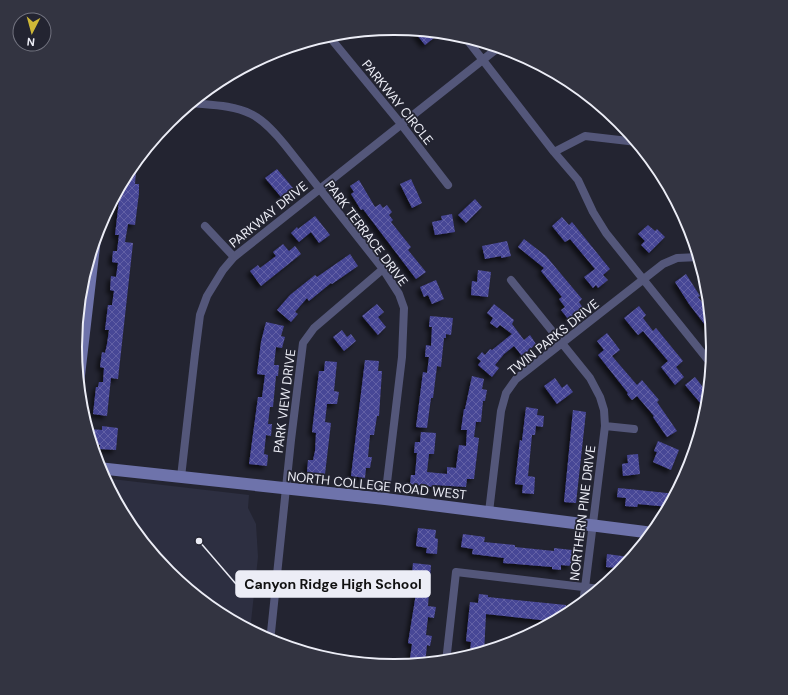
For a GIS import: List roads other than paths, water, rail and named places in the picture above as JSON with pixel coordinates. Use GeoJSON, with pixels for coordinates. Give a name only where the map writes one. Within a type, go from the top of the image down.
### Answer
{"type":"FeatureCollection","features":[{"type":"Feature","properties":{"kind":"street","name":"PARKWAY CIRCLE"},"geometry":{"type":"LineString","coordinates":[[333,41],[401,124],[448,185]]}},
{"type":"Feature","properties":{"kind":"street"},"geometry":{"type":"LineString","coordinates":[[471,45],[554,152],[578,180],[593,212],[606,233],[706,358]]}},
{"type":"Feature","properties":{"kind":"street","name":"PARKWAY DRIVE"},"geometry":{"type":"LineString","coordinates":[[181,477],[200,315],[207,296],[223,270],[234,257],[493,52]]}},
{"type":"Feature","properties":{"kind":"street","name":"PARK TERRACE DRIVE"},"geometry":{"type":"LineString","coordinates":[[199,104],[226,107],[252,114],[271,129],[286,145],[383,269],[399,294],[404,308],[402,357],[385,499]]}},
{"type":"Feature","properties":{"kind":"street"},"geometry":{"type":"LineString","coordinates":[[554,152],[585,136],[629,141]]}},
{"type":"Feature","properties":{"kind":"street"},"geometry":{"type":"LineString","coordinates":[[205,226],[234,257]]}},
{"type":"Feature","properties":{"kind":"street","name":"TWIN PARKS DRIVE"},"geometry":{"type":"LineString","coordinates":[[489,512],[501,411],[506,393],[516,379],[663,264],[677,258],[693,257]]}},
{"type":"Feature","properties":{"kind":"street","name":"PARK VIEW DRIVE"},"geometry":{"type":"LineString","coordinates":[[271,635],[285,489],[303,343],[314,328],[383,269]]}},
{"type":"Feature","properties":{"kind":"street"},"geometry":{"type":"LineString","coordinates":[[82,350],[91,272]]}},
{"type":"Feature","properties":{"kind":"street","name":"NORTHERN PINE DRIVE"},"geometry":{"type":"LineString","coordinates":[[511,280],[590,378],[597,390],[604,410],[605,426],[584,595]]}},
{"type":"Feature","properties":{"kind":"street"},"geometry":{"type":"LineString","coordinates":[[605,426],[634,429]]}},
{"type":"Feature","properties":{"kind":"street","name":"NORTH COLLEGE ROAD WEST"},"geometry":{"type":"LineString","coordinates":[[106,469],[385,499],[646,532]]}},
{"type":"Feature","properties":{"kind":"street"},"geometry":{"type":"LineString","coordinates":[[447,655],[456,572],[592,588]]}},
{"type":"Feature","properties":{"kind":"place","name":"Canyon Ridge High School"},"geometry":{"type":"Point","coordinates":[199,541]}}]}
